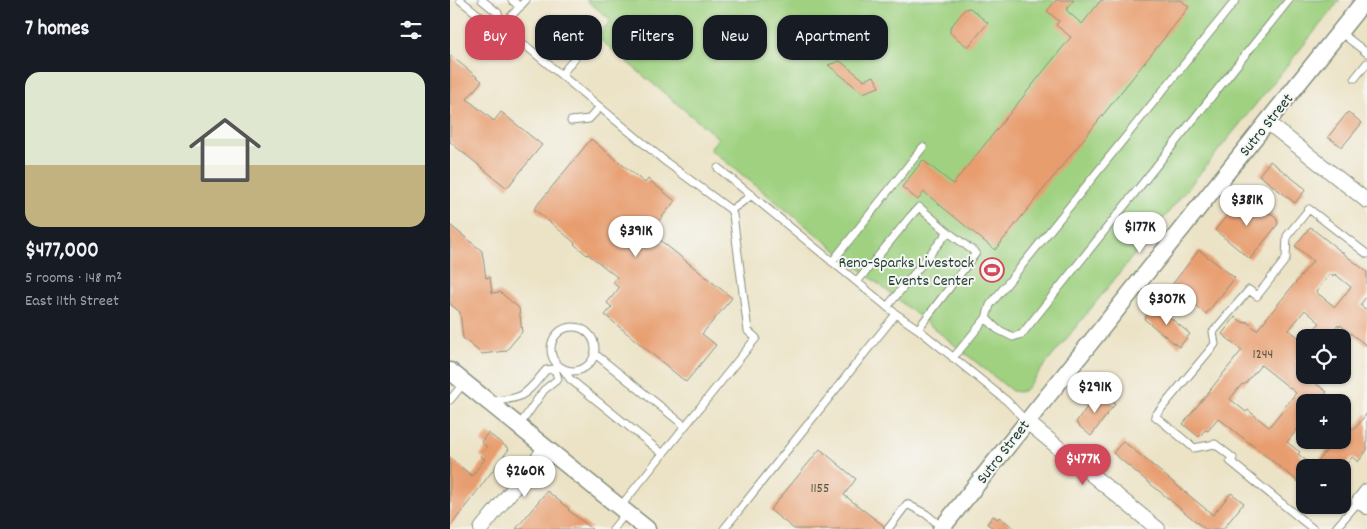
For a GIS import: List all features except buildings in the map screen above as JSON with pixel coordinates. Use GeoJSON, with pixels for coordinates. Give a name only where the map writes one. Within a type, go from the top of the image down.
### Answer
{"type":"FeatureCollection","features":[{"type":"Feature","properties":{"kind":"street","name":"Sutro Street"},"geometry":{"type":"LineString","coordinates":[[942,528],[1365,0]]}},
{"type":"Feature","properties":{"kind":"street"},"geometry":{"type":"LineString","coordinates":[[1267,122],[1367,201]]}},
{"type":"Feature","properties":{"kind":"street"},"geometry":{"type":"LineString","coordinates":[[450,371],[647,529]]}},
{"type":"Feature","properties":{"kind":"street"},"geometry":{"type":"LineString","coordinates":[[1026,421],[1158,529]]}},
{"type":"Feature","properties":{"kind":"street"},"geometry":{"type":"LineString","coordinates":[[481,529],[546,448]]}},
{"type":"Feature","properties":{"kind":"lane"},"geometry":{"type":"LineString","coordinates":[[460,0],[479,15]]}},
{"type":"Feature","properties":{"kind":"lane"},"geometry":{"type":"LineString","coordinates":[[482,0],[499,15]]}},
{"type":"Feature","properties":{"kind":"lane"},"geometry":{"type":"LineString","coordinates":[[512,0],[520,7]]}},
{"type":"Feature","properties":{"kind":"lane"},"geometry":{"type":"LineString","coordinates":[[512,15],[526,0]]}},
{"type":"Feature","properties":{"kind":"lane"},"geometry":{"type":"LineString","coordinates":[[953,358],[986,318],[990,305],[1236,0]]}},
{"type":"Feature","properties":{"kind":"lane"},"geometry":{"type":"LineString","coordinates":[[986,318],[997,329],[1013,337],[1022,334],[1289,0]]}},
{"type":"Feature","properties":{"kind":"lane"},"geometry":{"type":"LineString","coordinates":[[1339,32],[1367,53]]}},
{"type":"Feature","properties":{"kind":"lane"},"geometry":{"type":"LineString","coordinates":[[525,45],[666,162],[731,210],[748,331],[756,338],[663,454],[623,510],[613,529]]}},
{"type":"Feature","properties":{"kind":"lane"},"geometry":{"type":"LineString","coordinates":[[561,74],[573,60]]}},
{"type":"Feature","properties":{"kind":"lane"},"geometry":{"type":"LineString","coordinates":[[1355,78],[1367,63]]}},
{"type":"Feature","properties":{"kind":"lane"},"geometry":{"type":"LineString","coordinates":[[571,121],[589,119],[600,107]]}},
{"type":"Feature","properties":{"kind":"lane"},"geometry":{"type":"LineString","coordinates":[[832,262],[923,147]]}},
{"type":"Feature","properties":{"kind":"lane"},"geometry":{"type":"LineString","coordinates":[[718,168],[887,307],[918,329],[1007,401],[1026,421]]}},
{"type":"Feature","properties":{"kind":"lane"},"geometry":{"type":"LineString","coordinates":[[731,210],[752,195]]}},
{"type":"Feature","properties":{"kind":"lane"},"geometry":{"type":"LineString","coordinates":[[857,282],[919,208],[976,253],[918,329]]}},
{"type":"Feature","properties":{"kind":"lane"},"geometry":{"type":"LineString","coordinates":[[1313,529],[1230,461],[1233,458],[1215,444],[1194,448],[1155,416],[1215,344],[1212,332],[1249,290],[1257,296],[1286,258],[1287,236],[1309,209],[1367,254]]}},
{"type":"Feature","properties":{"kind":"lane"},"geometry":{"type":"LineString","coordinates":[[887,307],[948,232]]}},
{"type":"Feature","properties":{"kind":"lane"},"geometry":{"type":"LineString","coordinates":[[724,529],[896,314]]}},
{"type":"Feature","properties":{"kind":"lane"},"geometry":{"type":"LineString","coordinates":[[488,401],[511,400],[522,396],[546,370],[558,368],[576,372],[589,366],[595,354],[595,346],[593,338],[582,328],[566,328],[554,337],[551,352],[558,368],[570,380],[663,454]]}},
{"type":"Feature","properties":{"kind":"lane"},"geometry":{"type":"LineString","coordinates":[[595,354],[686,426]]}},
{"type":"Feature","properties":{"kind":"lane"},"geometry":{"type":"LineString","coordinates":[[519,426],[544,390],[558,379],[558,368]]}},
{"type":"Feature","properties":{"kind":"lane"},"geometry":{"type":"LineString","coordinates":[[450,400],[464,382]]}},
{"type":"Feature","properties":{"kind":"lane"},"geometry":{"type":"LineString","coordinates":[[1336,529],[1364,500]]}},
{"type":"Feature","properties":{"kind":"lane"},"geometry":{"type":"LineString","coordinates":[[888,529],[907,504],[926,514],[942,528]]}},
{"type":"Feature","properties":{"kind":"green space","name":"Reno-Sparks Livestock Events Center"},"geometry":{"type":"Polygon","coordinates":[[[586,0],[1340,0],[1025,390],[1019,392],[1012,391],[710,149],[718,138],[625,60],[693,60],[693,15],[612,15],[612,50],[602,41],[602,31],[611,20],[586,0]]]}},
{"type":"Feature","properties":{"kind":"place","name":"Reno-Sparks Livestock Events Center"},"geometry":{"type":"Point","coordinates":[992,270]}}]}
